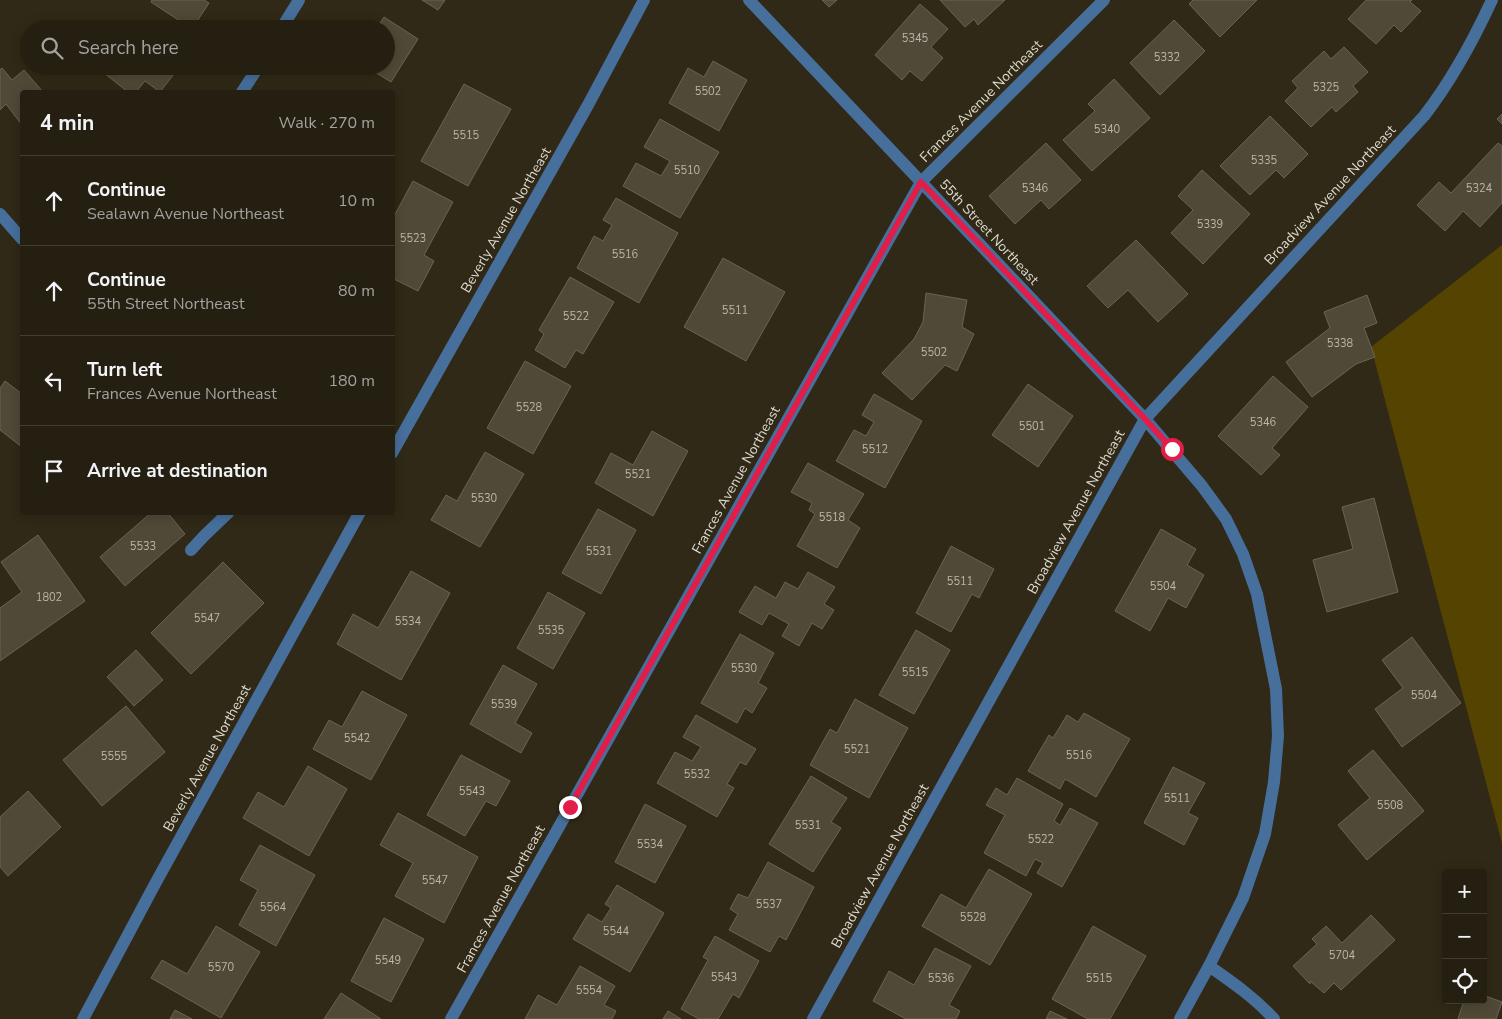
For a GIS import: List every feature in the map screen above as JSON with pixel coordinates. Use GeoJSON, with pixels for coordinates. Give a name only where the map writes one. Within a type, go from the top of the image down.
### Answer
{"type":"FeatureCollection","features":[{"type":"Feature","properties":{"kind":"street"},"geometry":{"type":"LineString","coordinates":[[287,20],[299,0]]}},
{"type":"Feature","properties":{"kind":"street","name":"Beverly Avenue Northeast"},"geometry":{"type":"LineString","coordinates":[[395,448],[588,105],[644,0]]}},
{"type":"Feature","properties":{"kind":"street","name":"55th Street Northeast"},"geometry":{"type":"LineString","coordinates":[[749,0],[1145,419],[1202,486],[1226,519],[1243,554],[1258,594],[1276,689],[1278,736],[1274,782],[1265,834],[1243,898],[1180,1019]]}},
{"type":"Feature","properties":{"kind":"street","name":"Frances Avenue Northeast"},"geometry":{"type":"LineString","coordinates":[[451,1019],[921,182],[1104,0]]}},
{"type":"Feature","properties":{"kind":"street","name":"Broadview Avenue Northeast"},"geometry":{"type":"LineString","coordinates":[[813,1019],[1145,419],[1424,116],[1467,51],[1492,0]]}},
{"type":"Feature","properties":{"kind":"street"},"geometry":{"type":"LineString","coordinates":[[243,90],[252,75]]}},
{"type":"Feature","properties":{"kind":"street"},"geometry":{"type":"LineString","coordinates":[[0,214],[20,237]]}},
{"type":"Feature","properties":{"kind":"street"},"geometry":{"type":"LineString","coordinates":[[191,550],[227,515]]}},
{"type":"Feature","properties":{"kind":"street","name":"Beverly Avenue Northeast"},"geometry":{"type":"LineString","coordinates":[[83,1019],[354,515]]}},
{"type":"Feature","properties":{"kind":"street"},"geometry":{"type":"LineString","coordinates":[[1209,966],[1242,989],[1274,1019]]}},
{"type":"Feature","properties":{"kind":"shaded area"},"geometry":{"type":"Polygon","coordinates":[[[1502,245],[1502,843],[1371,347],[1502,245]]]}},
{"type":"Feature","properties":{"kind":"building"},"geometry":{"type":"Polygon","coordinates":[[[152,0],[204,0],[209,3],[198,20],[178,20],[151,2],[152,0]]]}},
{"type":"Feature","properties":{"kind":"building"},"geometry":{"type":"Polygon","coordinates":[[[422,0],[445,0],[438,10],[422,0]]]}},
{"type":"Feature","properties":{"kind":"building"},"geometry":{"type":"Polygon","coordinates":[[[822,0],[837,0],[829,7],[822,0]]]}},
{"type":"Feature","properties":{"kind":"building"},"geometry":{"type":"Polygon","coordinates":[[[940,0],[1005,0],[978,25],[974,19],[965,27],[940,0]]]}},
{"type":"Feature","properties":{"kind":"building"},"geometry":{"type":"Polygon","coordinates":[[[1193,0],[1257,0],[1220,37],[1189,4],[1193,0]]]}},
{"type":"Feature","properties":{"kind":"building"},"geometry":{"type":"Polygon","coordinates":[[[1366,0],[1412,0],[1410,2],[1421,11],[1401,32],[1394,25],[1376,44],[1348,19],[1366,0]]]}},
{"type":"Feature","properties":{"kind":"building"},"geometry":{"type":"Polygon","coordinates":[[[920,4],[948,29],[931,47],[943,58],[922,81],[910,71],[902,80],[875,55],[920,4]]]}},
{"type":"Feature","properties":{"kind":"building"},"geometry":{"type":"Polygon","coordinates":[[[1174,20],[1205,51],[1160,95],[1130,63],[1174,20]]]}},
{"type":"Feature","properties":{"kind":"building"},"geometry":{"type":"Polygon","coordinates":[[[395,24],[418,39],[391,82],[380,75],[395,75],[395,24]]]}},
{"type":"Feature","properties":{"kind":"building"},"geometry":{"type":"Polygon","coordinates":[[[1344,47],[1368,72],[1353,86],[1358,92],[1336,112],[1332,107],[1311,127],[1285,101],[1298,88],[1292,81],[1324,51],[1331,59],[1344,47]]]}},
{"type":"Feature","properties":{"kind":"building"},"geometry":{"type":"Polygon","coordinates":[[[713,61],[747,80],[719,131],[669,103],[688,68],[704,77],[713,61]]]}},
{"type":"Feature","properties":{"kind":"building"},"geometry":{"type":"Polygon","coordinates":[[[2,68],[12,80],[20,73],[20,75],[28,75],[41,90],[20,90],[20,122],[6,104],[0,110],[0,70],[2,68]]]}},
{"type":"Feature","properties":{"kind":"building"},"geometry":{"type":"Polygon","coordinates":[[[107,75],[173,75],[162,90],[157,90],[145,81],[138,90],[125,90],[107,75]]]}},
{"type":"Feature","properties":{"kind":"building"},"geometry":{"type":"Polygon","coordinates":[[[1114,79],[1150,118],[1092,171],[1063,140],[1095,111],[1088,104],[1114,79]]]}},
{"type":"Feature","properties":{"kind":"building"},"geometry":{"type":"Polygon","coordinates":[[[464,84],[511,109],[468,186],[421,161],[464,84]]]}},
{"type":"Feature","properties":{"kind":"building"},"geometry":{"type":"Polygon","coordinates":[[[1502,114],[1502,124],[1497,119],[1502,114]]]}},
{"type":"Feature","properties":{"kind":"building"},"geometry":{"type":"Polygon","coordinates":[[[1270,116],[1308,154],[1284,178],[1276,170],[1250,195],[1220,166],[1270,116]]]}},
{"type":"Feature","properties":{"kind":"building"},"geometry":{"type":"Polygon","coordinates":[[[660,119],[719,152],[680,218],[623,186],[636,163],[661,176],[670,161],[644,147],[660,119]]]}},
{"type":"Feature","properties":{"kind":"building"},"geometry":{"type":"Polygon","coordinates":[[[1046,143],[1081,180],[1049,209],[1041,200],[1015,224],[989,196],[1046,143]]]}},
{"type":"Feature","properties":{"kind":"building"},"geometry":{"type":"Polygon","coordinates":[[[1498,143],[1502,146],[1502,203],[1480,227],[1463,211],[1445,231],[1417,205],[1439,182],[1451,193],[1498,143]]]}},
{"type":"Feature","properties":{"kind":"building"},"geometry":{"type":"Polygon","coordinates":[[[1202,170],[1250,214],[1203,264],[1171,233],[1193,210],[1178,196],[1202,170]]]}},
{"type":"Feature","properties":{"kind":"building"},"geometry":{"type":"Polygon","coordinates":[[[413,181],[453,202],[424,255],[434,261],[418,291],[395,280],[395,214],[413,181]]]}},
{"type":"Feature","properties":{"kind":"building"},"geometry":{"type":"Polygon","coordinates":[[[616,198],[678,233],[639,303],[577,268],[594,236],[603,241],[612,225],[603,220],[616,198]]]}},
{"type":"Feature","properties":{"kind":"building"},"geometry":{"type":"Polygon","coordinates":[[[1136,240],[1188,294],[1158,322],[1128,290],[1108,308],[1087,286],[1136,240]]]}},
{"type":"Feature","properties":{"kind":"building"},"geometry":{"type":"Polygon","coordinates":[[[723,258],[785,292],[746,361],[684,327],[723,258]]]}},
{"type":"Feature","properties":{"kind":"building"},"geometry":{"type":"Polygon","coordinates":[[[570,277],[614,302],[583,354],[576,350],[565,368],[535,350],[544,334],[539,330],[570,277]]]}},
{"type":"Feature","properties":{"kind":"building"},"geometry":{"type":"Polygon","coordinates":[[[926,293],[967,300],[962,327],[974,334],[957,371],[945,365],[912,400],[882,373],[914,339],[923,322],[926,293]]]}},
{"type":"Feature","properties":{"kind":"building"},"geometry":{"type":"Polygon","coordinates":[[[1367,295],[1377,323],[1364,328],[1375,357],[1356,364],[1312,397],[1286,362],[1330,328],[1324,312],[1367,295]]]}},
{"type":"Feature","properties":{"kind":"building"},"geometry":{"type":"Polygon","coordinates":[[[525,361],[571,386],[533,454],[487,428],[525,361]]]}},
{"type":"Feature","properties":{"kind":"building"},"geometry":{"type":"Polygon","coordinates":[[[1273,376],[1308,407],[1272,448],[1280,455],[1261,475],[1218,436],[1273,376]]]}},
{"type":"Feature","properties":{"kind":"building"},"geometry":{"type":"Polygon","coordinates":[[[5,381],[20,392],[20,445],[0,430],[0,388],[5,381]]]}},
{"type":"Feature","properties":{"kind":"building"},"geometry":{"type":"Polygon","coordinates":[[[1028,384],[1073,416],[1038,467],[992,435],[1028,384]]]}},
{"type":"Feature","properties":{"kind":"building"},"geometry":{"type":"Polygon","coordinates":[[[874,394],[922,421],[885,488],[836,461],[854,430],[866,436],[874,422],[862,415],[874,394]]]}},
{"type":"Feature","properties":{"kind":"building"},"geometry":{"type":"Polygon","coordinates":[[[652,431],[688,451],[653,516],[595,483],[611,453],[633,465],[652,431]]]}},
{"type":"Feature","properties":{"kind":"building"},"geometry":{"type":"Polygon","coordinates":[[[485,452],[524,474],[480,547],[431,520],[446,495],[457,501],[485,452]]]}},
{"type":"Feature","properties":{"kind":"building"},"geometry":{"type":"Polygon","coordinates":[[[808,463],[864,494],[848,520],[860,528],[837,568],[797,546],[815,514],[809,510],[812,503],[791,492],[808,463]]]}},
{"type":"Feature","properties":{"kind":"building"},"geometry":{"type":"Polygon","coordinates":[[[1374,498],[1398,592],[1327,612],[1313,560],[1353,549],[1342,507],[1374,498]]]}},
{"type":"Feature","properties":{"kind":"building"},"geometry":{"type":"Polygon","coordinates":[[[598,509],[636,530],[601,594],[562,573],[598,509]]]}},
{"type":"Feature","properties":{"kind":"building"},"geometry":{"type":"Polygon","coordinates":[[[149,515],[169,515],[185,534],[125,586],[100,557],[149,515]]]}},
{"type":"Feature","properties":{"kind":"building"},"geometry":{"type":"Polygon","coordinates":[[[1161,529],[1196,549],[1187,565],[1204,575],[1186,608],[1168,598],[1150,631],[1115,611],[1161,529]]]}},
{"type":"Feature","properties":{"kind":"building"},"geometry":{"type":"Polygon","coordinates":[[[38,535],[85,601],[0,661],[0,608],[22,592],[1,562],[38,535]]]}},
{"type":"Feature","properties":{"kind":"building"},"geometry":{"type":"Polygon","coordinates":[[[951,546],[994,569],[979,598],[972,594],[951,632],[916,613],[951,546]]]}},
{"type":"Feature","properties":{"kind":"building"},"geometry":{"type":"Polygon","coordinates":[[[223,562],[264,603],[191,674],[151,633],[223,562]]]}},
{"type":"Feature","properties":{"kind":"building"},"geometry":{"type":"Polygon","coordinates":[[[411,571],[450,593],[401,680],[337,644],[353,614],[378,628],[411,571]]]}},
{"type":"Feature","properties":{"kind":"building"},"geometry":{"type":"Polygon","coordinates":[[[808,572],[835,587],[824,604],[834,610],[822,629],[812,623],[799,646],[782,636],[789,624],[769,613],[762,625],[739,612],[755,586],[776,598],[785,582],[798,589],[808,572]]]}},
{"type":"Feature","properties":{"kind":"building"},"geometry":{"type":"Polygon","coordinates":[[[548,592],[585,613],[553,669],[517,648],[548,592]]]}},
{"type":"Feature","properties":{"kind":"building"},"geometry":{"type":"Polygon","coordinates":[[[916,630],[950,650],[914,714],[879,695],[916,630]]]}},
{"type":"Feature","properties":{"kind":"building"},"geometry":{"type":"Polygon","coordinates":[[[740,634],[774,653],[758,683],[767,688],[752,713],[745,708],[737,723],[701,703],[740,634]]]}},
{"type":"Feature","properties":{"kind":"building"},"geometry":{"type":"Polygon","coordinates":[[[1412,637],[1461,703],[1402,747],[1375,709],[1403,688],[1382,660],[1412,637]]]}},
{"type":"Feature","properties":{"kind":"building"},"geometry":{"type":"Polygon","coordinates":[[[136,650],[163,680],[134,706],[107,677],[136,650]]]}},
{"type":"Feature","properties":{"kind":"building"},"geometry":{"type":"Polygon","coordinates":[[[503,665],[537,684],[515,723],[532,733],[521,753],[470,724],[503,665]]]}},
{"type":"Feature","properties":{"kind":"building"},"geometry":{"type":"Polygon","coordinates":[[[362,691],[407,715],[371,780],[313,749],[329,720],[342,727],[362,691]]]}},
{"type":"Feature","properties":{"kind":"building"},"geometry":{"type":"Polygon","coordinates":[[[855,699],[908,728],[869,798],[810,765],[830,729],[837,733],[855,699]]]}},
{"type":"Feature","properties":{"kind":"building"},"geometry":{"type":"Polygon","coordinates":[[[126,706],[165,752],[102,806],[63,760],[126,706]]]}},
{"type":"Feature","properties":{"kind":"building"},"geometry":{"type":"Polygon","coordinates":[[[1084,713],[1130,739],[1096,797],[1065,779],[1060,789],[1028,771],[1049,735],[1053,738],[1067,715],[1078,722],[1084,713]]]}},
{"type":"Feature","properties":{"kind":"building"},"geometry":{"type":"Polygon","coordinates":[[[696,715],[756,749],[746,765],[740,762],[727,784],[734,788],[717,817],[657,783],[675,752],[692,761],[701,747],[683,737],[696,715]]]}},
{"type":"Feature","properties":{"kind":"building"},"geometry":{"type":"Polygon","coordinates":[[[1373,750],[1424,811],[1367,860],[1338,825],[1370,798],[1348,771],[1373,750]]]}},
{"type":"Feature","properties":{"kind":"building"},"geometry":{"type":"Polygon","coordinates":[[[461,755],[510,781],[496,806],[486,801],[465,836],[427,815],[461,755]]]}},
{"type":"Feature","properties":{"kind":"building"},"geometry":{"type":"Polygon","coordinates":[[[308,766],[347,789],[309,856],[243,818],[258,792],[284,807],[308,766]]]}},
{"type":"Feature","properties":{"kind":"building"},"geometry":{"type":"Polygon","coordinates":[[[1173,767],[1205,783],[1188,813],[1198,818],[1184,845],[1144,823],[1173,767]]]}},
{"type":"Feature","properties":{"kind":"building"},"geometry":{"type":"Polygon","coordinates":[[[811,776],[847,798],[831,822],[841,828],[813,872],[769,844],[811,776]]]}},
{"type":"Feature","properties":{"kind":"building"},"geometry":{"type":"Polygon","coordinates":[[[1017,778],[1063,804],[1054,821],[1060,825],[1070,808],[1098,823],[1062,887],[1037,873],[1043,863],[1035,859],[1026,876],[984,853],[1005,815],[986,805],[996,788],[1007,795],[1017,778]]]}},
{"type":"Feature","properties":{"kind":"building"},"geometry":{"type":"Polygon","coordinates":[[[28,791],[61,827],[8,876],[0,867],[0,817],[28,791]]]}},
{"type":"Feature","properties":{"kind":"building"},"geometry":{"type":"Polygon","coordinates":[[[645,804],[686,826],[655,883],[615,862],[645,804]]]}},
{"type":"Feature","properties":{"kind":"building"},"geometry":{"type":"Polygon","coordinates":[[[398,813],[478,857],[444,923],[395,896],[413,863],[380,845],[398,813]]]}},
{"type":"Feature","properties":{"kind":"building"},"geometry":{"type":"Polygon","coordinates":[[[260,845],[315,875],[276,946],[239,925],[258,890],[240,880],[260,845]]]}},
{"type":"Feature","properties":{"kind":"building"},"geometry":{"type":"Polygon","coordinates":[[[768,862],[814,887],[786,940],[779,936],[770,952],[729,930],[738,914],[730,909],[738,894],[748,898],[768,862]]]}},
{"type":"Feature","properties":{"kind":"building"},"geometry":{"type":"Polygon","coordinates":[[[989,869],[1032,894],[990,965],[922,926],[941,894],[966,908],[989,869]]]}},
{"type":"Feature","properties":{"kind":"building"},"geometry":{"type":"Polygon","coordinates":[[[617,885],[664,913],[630,972],[573,939],[588,914],[602,922],[611,908],[605,904],[617,885]]]}},
{"type":"Feature","properties":{"kind":"building"},"geometry":{"type":"Polygon","coordinates":[[[1371,915],[1395,940],[1341,990],[1334,983],[1324,993],[1310,981],[1310,984],[1293,966],[1317,944],[1312,939],[1326,926],[1342,943],[1371,915]]]}},
{"type":"Feature","properties":{"kind":"building"},"geometry":{"type":"Polygon","coordinates":[[[384,918],[424,939],[391,1002],[351,981],[384,918]]]}},
{"type":"Feature","properties":{"kind":"building"},"geometry":{"type":"Polygon","coordinates":[[[216,926],[260,952],[221,1018],[151,978],[162,960],[187,974],[216,926]]]}},
{"type":"Feature","properties":{"kind":"building"},"geometry":{"type":"Polygon","coordinates":[[[1093,926],[1146,956],[1110,1019],[1088,1019],[1052,999],[1093,926]]]}},
{"type":"Feature","properties":{"kind":"building"},"geometry":{"type":"Polygon","coordinates":[[[715,936],[759,961],[739,998],[733,994],[718,1019],[699,1019],[681,1009],[708,960],[703,957],[715,936]]]}},
{"type":"Feature","properties":{"kind":"building"},"geometry":{"type":"Polygon","coordinates":[[[935,948],[971,966],[949,1005],[960,1011],[956,1019],[906,1019],[873,1001],[889,971],[914,985],[935,948]]]}},
{"type":"Feature","properties":{"kind":"building"},"geometry":{"type":"Polygon","coordinates":[[[580,966],[615,986],[604,1005],[616,1011],[612,1019],[525,1019],[538,995],[557,1005],[580,966]]]}},
{"type":"Feature","properties":{"kind":"building"},"geometry":{"type":"Polygon","coordinates":[[[341,993],[381,1019],[324,1019],[341,993]]]}},
{"type":"Feature","properties":{"kind":"building"},"geometry":{"type":"Polygon","coordinates":[[[1487,996],[1502,1002],[1496,1019],[1458,1019],[1463,1004],[1487,1004],[1487,996]]]}},
{"type":"Feature","properties":{"kind":"building"},"geometry":{"type":"Polygon","coordinates":[[[175,1010],[192,1019],[170,1019],[175,1010]]]}},
{"type":"Feature","properties":{"kind":"building"},"geometry":{"type":"Polygon","coordinates":[[[668,1011],[681,1019],[663,1019],[668,1011]]]}},
{"type":"Feature","properties":{"kind":"building"},"geometry":{"type":"Polygon","coordinates":[[[1050,1011],[1067,1019],[1046,1019],[1050,1011]]]}},
{"type":"Feature","properties":{"kind":"route"},"geometry":{"type":"LineString","coordinates":[[570,807],[921,182],[1172,449]]}}]}
